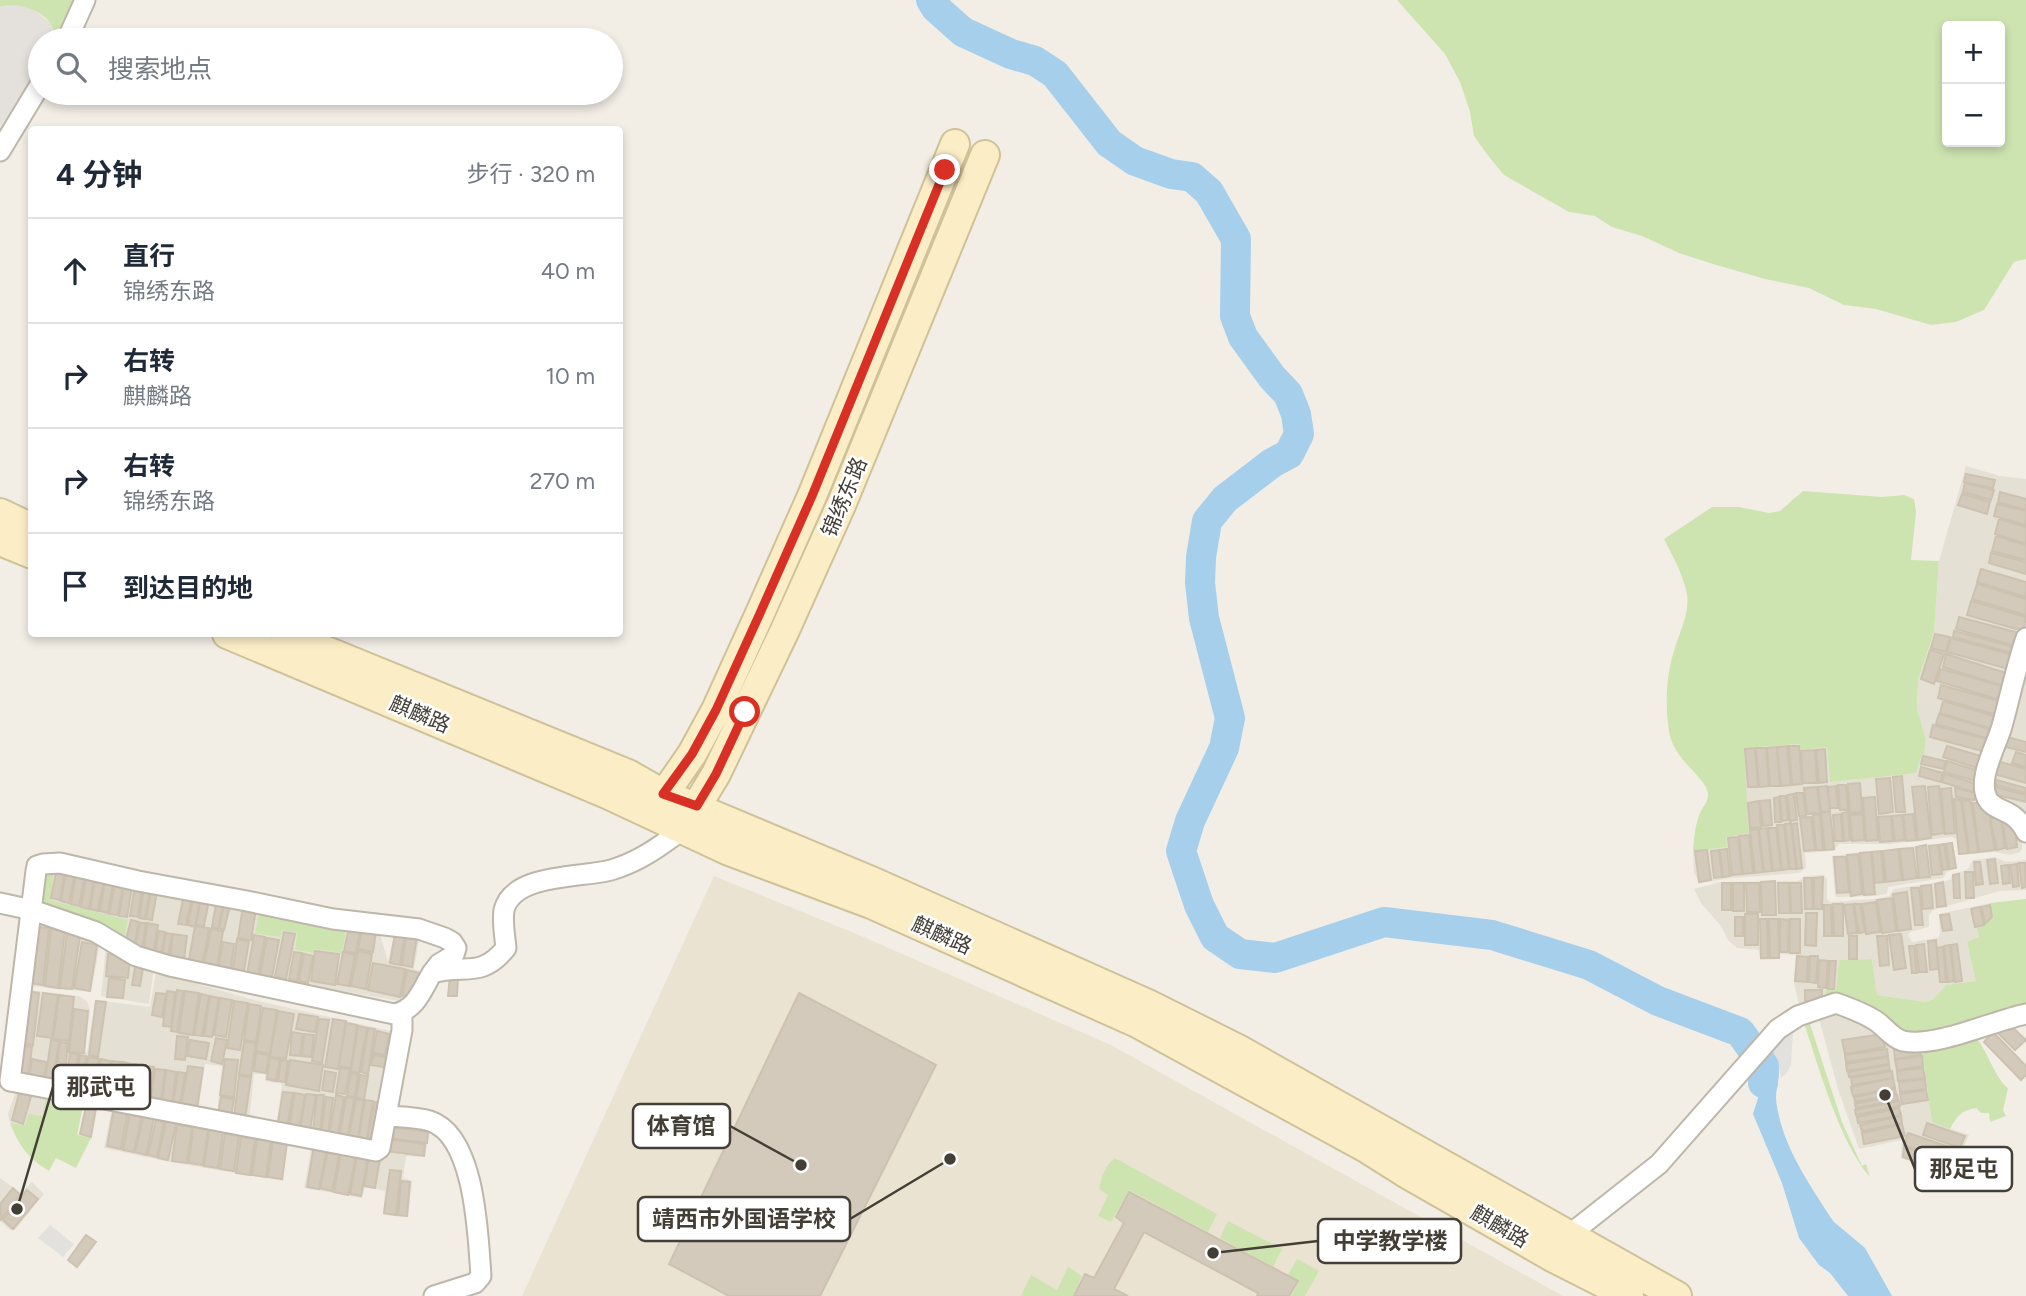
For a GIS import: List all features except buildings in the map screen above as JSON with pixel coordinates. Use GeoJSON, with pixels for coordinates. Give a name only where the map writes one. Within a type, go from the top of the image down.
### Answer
{"type":"FeatureCollection","features":[{"type":"Feature","properties":{"kind":"main road","name":"锦绣东路"},"geometry":{"type":"LineString","coordinates":[[657,804],[692,754],[716,710],[767,599],[812,496],[955,145]]}},
{"type":"Feature","properties":{"kind":"main road","name":"锦绣东路"},"geometry":{"type":"LineString","coordinates":[[682,830],[716,774],[785,631],[842,503],[985,155]]}},
{"type":"Feature","properties":{"kind":"main road"},"geometry":{"type":"LineString","coordinates":[[0,513],[28,526]]}},
{"type":"Feature","properties":{"kind":"main road"},"geometry":{"type":"LineString","coordinates":[[0,541],[28,552]]}},
{"type":"Feature","properties":{"kind":"main road","name":"麒麟路"},"geometry":{"type":"LineString","coordinates":[[233,637],[657,804],[697,806],[1149,1004],[1238,1049],[1677,1296]]}},
{"type":"Feature","properties":{"kind":"main road","name":"麒麟路"},"geometry":{"type":"LineString","coordinates":[[292,637],[628,774],[682,830],[871,904],[1137,1023],[1366,1148],[1554,1258],[1629,1296]]}},
{"type":"Feature","properties":{"kind":"street"},"geometry":{"type":"LineString","coordinates":[[72,28],[85,0]]}},
{"type":"Feature","properties":{"kind":"street"},"geometry":{"type":"LineString","coordinates":[[0,151],[28,105]]}},
{"type":"Feature","properties":{"kind":"street"},"geometry":{"type":"LineString","coordinates":[[2026,638],[2000,732],[1991,753],[1985,785],[1990,803],[2015,815],[2026,832]]}},
{"type":"Feature","properties":{"kind":"street"},"geometry":{"type":"LineString","coordinates":[[432,973],[480,969],[496,961],[506,948],[504,909],[513,895],[528,886],[545,880],[607,871],[635,863],[682,830]]}},
{"type":"Feature","properties":{"kind":"street"},"geometry":{"type":"LineString","coordinates":[[0,903],[32,910],[96,932],[136,956],[170,966],[394,1014],[402,1013],[420,997],[432,973],[439,964],[454,956],[456,947],[445,938],[419,929],[333,919],[60,863],[43,863],[37,866],[32,910],[10,1081],[373,1151],[380,1148],[402,1030],[402,1013]]}},
{"type":"Feature","properties":{"kind":"street"},"geometry":{"type":"LineString","coordinates":[[1569,1235],[1659,1164],[1743,1066],[1778,1029],[1798,1016],[1836,1003],[1867,1016],[1903,1041],[1926,1041],[2026,1014]]}},
{"type":"Feature","properties":{"kind":"street"},"geometry":{"type":"LineString","coordinates":[[386,1116],[431,1121],[444,1130],[464,1161],[475,1198],[481,1276],[475,1283],[435,1296]]}},
{"type":"Feature","properties":{"kind":"shaded area"},"geometry":{"type":"Polygon","coordinates":[[[27,5],[51,24],[52,28],[28,28],[28,84],[0,127],[0,7],[27,5]]]}},
{"type":"Feature","properties":{"kind":"shaded area"},"geometry":{"type":"Polygon","coordinates":[[[1966,466],[2000,476],[2026,479],[2026,629],[1981,784],[2022,837],[2022,849],[2010,855],[1994,852],[1959,855],[1956,839],[1952,837],[1890,844],[1839,844],[1834,851],[1805,853],[1806,868],[1799,873],[1699,883],[1694,872],[1693,851],[1726,847],[1726,837],[1746,798],[1743,748],[1799,744],[1800,749],[1827,747],[1830,782],[1916,772],[1924,754],[1926,740],[1917,708],[1918,680],[1934,632],[1939,561],[1966,466]]]}},
{"type":"Feature","properties":{"kind":"shaded area"},"geometry":{"type":"Polygon","coordinates":[[[2026,647],[2026,824],[1989,795],[2026,647]]]}},
{"type":"Feature","properties":{"kind":"shaded area"},"geometry":{"type":"Polygon","coordinates":[[[1953,842],[1957,868],[1947,872],[1943,878],[1888,887],[1887,894],[1875,896],[1835,895],[1832,856],[1953,842]]]}},
{"type":"Feature","properties":{"kind":"shaded area"},"geometry":{"type":"Polygon","coordinates":[[[1995,857],[2006,862],[2026,860],[2026,890],[2000,891],[1933,910],[1929,915],[1929,927],[1908,935],[1912,942],[1938,938],[1939,914],[1990,903],[1994,918],[1979,937],[1967,943],[1977,981],[1946,985],[1933,999],[1926,1002],[1877,995],[1872,959],[1839,960],[1836,990],[1825,1003],[1799,1004],[1794,983],[1796,955],[1781,954],[1780,959],[1760,960],[1759,950],[1737,948],[1701,903],[1694,889],[1720,882],[1798,881],[1806,876],[1824,875],[1827,879],[1827,899],[1830,902],[1875,899],[1889,896],[1894,889],[1946,881],[1951,879],[1952,874],[1967,870],[1973,860],[1995,857]]]}},
{"type":"Feature","properties":{"kind":"shaded area"},"geometry":{"type":"Polygon","coordinates":[[[55,867],[260,909],[281,937],[283,929],[297,933],[295,950],[313,953],[347,925],[379,931],[388,961],[395,932],[420,935],[414,969],[425,973],[406,1002],[145,954],[49,900],[55,867]]]}},
{"type":"Feature","properties":{"kind":"shaded area"},"geometry":{"type":"Polygon","coordinates":[[[714,876],[859,935],[1111,1045],[1563,1296],[522,1296],[714,876]]]}},
{"type":"Feature","properties":{"kind":"shaded area"},"geometry":{"type":"Polygon","coordinates":[[[38,923],[45,923],[100,944],[91,992],[30,986],[38,923]]]}},
{"type":"Feature","properties":{"kind":"shaded area"},"geometry":{"type":"Polygon","coordinates":[[[106,946],[154,967],[149,1004],[101,996],[106,946]]]}},
{"type":"Feature","properties":{"kind":"shaded area"},"geometry":{"type":"Polygon","coordinates":[[[156,972],[254,1000],[395,1032],[378,1147],[276,1129],[282,1084],[265,1081],[265,1074],[254,1074],[249,1122],[217,1115],[222,1066],[205,1064],[198,1111],[18,1078],[29,990],[79,996],[87,1001],[90,1010],[85,1051],[87,1053],[95,1000],[150,1007],[156,972]]]}},
{"type":"Feature","properties":{"kind":"shaded area"},"geometry":{"type":"Polygon","coordinates":[[[1836,1010],[1921,1043],[1932,1122],[1969,1135],[1951,1175],[1901,1158],[1902,1140],[1859,1149],[1838,1089],[1819,1019],[1836,1010]]]}},
{"type":"Feature","properties":{"kind":"shaded area"},"geometry":{"type":"Polygon","coordinates":[[[1793,1032],[1791,1065],[1781,1078],[1779,1067],[1769,1052],[1781,1038],[1793,1032]]]}},
{"type":"Feature","properties":{"kind":"shaded area"},"geometry":{"type":"Polygon","coordinates":[[[17,1089],[47,1093],[42,1116],[25,1125],[10,1123],[8,1114],[17,1089]]]}},
{"type":"Feature","properties":{"kind":"shaded area"},"geometry":{"type":"Polygon","coordinates":[[[112,1108],[288,1140],[283,1181],[104,1148],[112,1108]]]}},
{"type":"Feature","properties":{"kind":"shaded area"},"geometry":{"type":"Polygon","coordinates":[[[387,1125],[430,1129],[425,1157],[406,1156],[403,1178],[412,1181],[408,1217],[383,1215],[385,1191],[365,1187],[362,1198],[304,1188],[312,1144],[369,1154],[387,1125]]]}},
{"type":"Feature","properties":{"kind":"shaded area"},"geometry":{"type":"Polygon","coordinates":[[[0,1178],[21,1193],[32,1182],[44,1194],[15,1230],[10,1230],[0,1221],[0,1178]]]}},
{"type":"Feature","properties":{"kind":"shaded area"},"geometry":{"type":"Polygon","coordinates":[[[50,1225],[74,1244],[63,1257],[38,1238],[50,1225]]]}},
{"type":"Feature","properties":{"kind":"green space"},"geometry":{"type":"Polygon","coordinates":[[[0,0],[75,0],[63,28],[52,28],[44,17],[27,8],[9,5],[0,7],[0,0]]]}},
{"type":"Feature","properties":{"kind":"green space"},"geometry":{"type":"Polygon","coordinates":[[[1397,0],[2026,0],[2026,259],[2014,262],[1984,310],[1956,322],[1931,325],[1876,309],[1844,305],[1809,288],[1713,264],[1612,227],[1595,216],[1569,212],[1504,175],[1474,136],[1470,112],[1460,82],[1445,54],[1397,0]]]}},
{"type":"Feature","properties":{"kind":"green space"},"geometry":{"type":"Polygon","coordinates":[[[1803,491],[1882,497],[1904,495],[1914,499],[1916,512],[1911,560],[1939,561],[1934,632],[1918,680],[1917,708],[1926,740],[1924,755],[1922,754],[1916,773],[1830,782],[1827,747],[1800,750],[1799,744],[1744,748],[1749,833],[1726,837],[1727,847],[1693,851],[1697,822],[1708,794],[1702,781],[1677,751],[1669,731],[1669,670],[1688,601],[1683,580],[1664,539],[1712,507],[1739,507],[1769,513],[1780,511],[1803,491]]]}},
{"type":"Feature","properties":{"kind":"green space"},"geometry":{"type":"Polygon","coordinates":[[[55,867],[50,900],[128,920],[123,943],[40,906],[42,868],[55,867]]]}},
{"type":"Feature","properties":{"kind":"green space"},"geometry":{"type":"Polygon","coordinates":[[[2026,899],[2026,1006],[1910,1038],[1825,1003],[1826,990],[1836,990],[1839,960],[1872,959],[1877,995],[1926,1002],[1933,999],[1946,985],[1976,981],[1967,942],[1979,937],[1977,928],[1993,918],[1990,903],[2026,899]]]}},
{"type":"Feature","properties":{"kind":"green space"},"geometry":{"type":"Polygon","coordinates":[[[260,909],[347,925],[342,953],[315,949],[313,953],[295,950],[297,933],[283,930],[281,937],[255,933],[260,909]]]}},
{"type":"Feature","properties":{"kind":"green space"},"geometry":{"type":"Polygon","coordinates":[[[1810,1024],[1842,1122],[1862,1166],[1866,1164],[1870,1177],[1859,1163],[1832,1106],[1805,1026],[1810,1024]]]}},
{"type":"Feature","properties":{"kind":"green space"},"geometry":{"type":"Polygon","coordinates":[[[1973,1034],[2008,1088],[2003,1110],[2006,1116],[1990,1122],[1989,1113],[1971,1109],[1960,1115],[1950,1129],[1932,1122],[1921,1043],[1973,1034]]]}},
{"type":"Feature","properties":{"kind":"green space"},"geometry":{"type":"Polygon","coordinates":[[[47,1093],[84,1101],[77,1135],[91,1138],[76,1168],[56,1158],[49,1171],[25,1151],[10,1123],[25,1125],[29,1114],[42,1116],[47,1093]]]}},
{"type":"Feature","properties":{"kind":"green space"},"geometry":{"type":"Polygon","coordinates":[[[1115,1158],[1217,1214],[1208,1232],[1129,1190],[1111,1222],[1098,1216],[1108,1195],[1099,1189],[1101,1180],[1106,1168],[1115,1158]]]}},
{"type":"Feature","properties":{"kind":"green space"},"geometry":{"type":"Polygon","coordinates":[[[1228,1221],[1282,1249],[1273,1267],[1220,1238],[1228,1221]]]}},
{"type":"Feature","properties":{"kind":"green space"},"geometry":{"type":"Polygon","coordinates":[[[1297,1259],[1319,1271],[1305,1296],[1291,1296],[1299,1281],[1288,1275],[1297,1259]]]}},
{"type":"Feature","properties":{"kind":"green space"},"geometry":{"type":"Polygon","coordinates":[[[1068,1267],[1082,1276],[1073,1296],[1021,1296],[1031,1275],[1057,1290],[1068,1267]]]}},
{"type":"Feature","properties":{"kind":"water"},"geometry":{"type":"Polygon","coordinates":[[[1769,1052],[1779,1069],[1776,1097],[1779,1118],[1795,1159],[1834,1222],[1865,1248],[1892,1296],[1848,1296],[1830,1273],[1819,1265],[1799,1238],[1782,1183],[1753,1114],[1758,1098],[1757,1074],[1753,1066],[1769,1052]]]}},
{"type":"Feature","properties":{"kind":"waterway"},"geometry":{"type":"LineString","coordinates":[[931,0],[936,8],[963,32],[1011,54],[1035,61],[1055,74],[1109,143],[1135,161],[1171,174],[1192,177],[1209,192],[1236,239],[1235,316],[1243,337],[1288,394],[1296,414],[1299,434],[1289,454],[1272,463],[1225,499],[1207,521],[1201,557],[1200,583],[1204,618],[1230,718],[1224,748],[1190,821],[1181,851],[1199,905],[1215,937],[1240,954],[1275,958],[1384,922],[1492,935],[1589,965],[1658,1001],[1740,1032],[1764,1066],[1763,1083]]}},
{"type":"Feature","properties":{"kind":"place","name":"那足屯"},"geometry":{"type":"Point","coordinates":[1885,1095]}},
{"type":"Feature","properties":{"kind":"place","name":"靖西市外国语学校"},"geometry":{"type":"Point","coordinates":[950,1159]}},
{"type":"Feature","properties":{"kind":"place","name":"体育馆"},"geometry":{"type":"Point","coordinates":[801,1165]}},
{"type":"Feature","properties":{"kind":"place","name":"那武屯"},"geometry":{"type":"Point","coordinates":[17,1209]}},
{"type":"Feature","properties":{"kind":"place","name":"中学教学楼"},"geometry":{"type":"Point","coordinates":[1213,1253]}},
{"type":"Feature","properties":{"kind":"route"},"geometry":{"type":"LineString","coordinates":[[745,712],[716,774],[697,806],[663,794],[692,754],[716,710],[761,611],[812,496],[945,170]]}}]}
